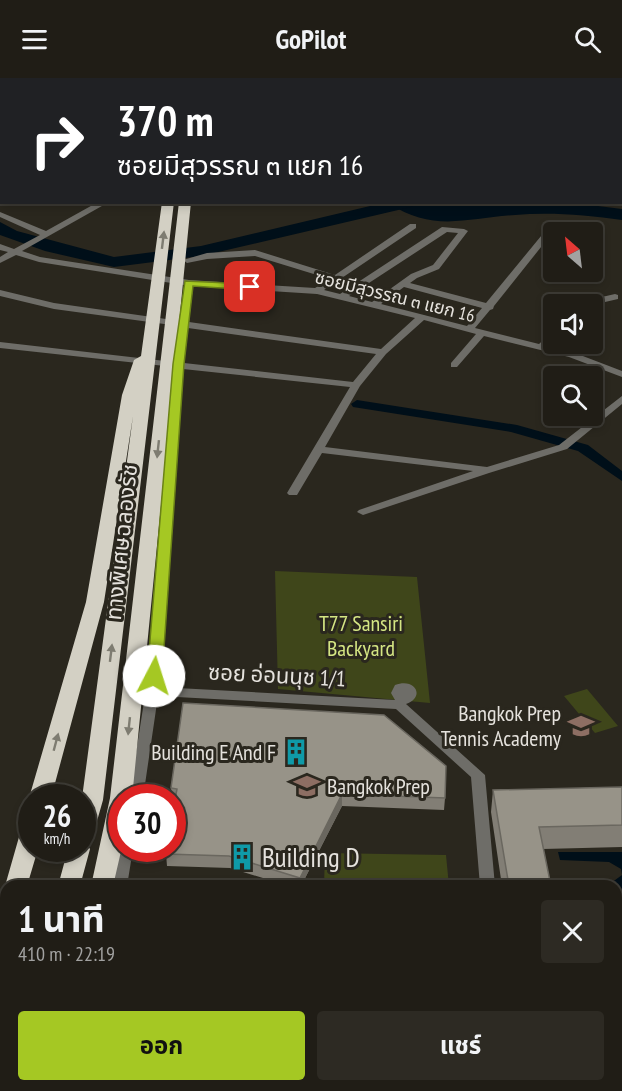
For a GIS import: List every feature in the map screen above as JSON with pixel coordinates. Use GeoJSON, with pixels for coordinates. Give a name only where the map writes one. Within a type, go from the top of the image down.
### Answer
{"type":"FeatureCollection","features":[{"type":"Feature","properties":{"kind":"highway","name":"ทางพิเศษฉลองรัช"},"geometry":{"type":"LineString","coordinates":[[94,784],[168,204]]}},
{"type":"Feature","properties":{"kind":"highway","name":"ทางพิเศษฉลองรัช"},"geometry":{"type":"LineString","coordinates":[[103,880],[121,798],[185,204]]}},
{"type":"Feature","properties":{"kind":"highway"},"geometry":{"type":"LineString","coordinates":[[44,784],[94,603],[129,395],[154,318]]}},
{"type":"Feature","properties":{"kind":"highway"},"geometry":{"type":"LineString","coordinates":[[18,880],[23,862]]}},
{"type":"Feature","properties":{"kind":"highway"},"geometry":{"type":"LineString","coordinates":[[71,880],[75,862]]}},
{"type":"Feature","properties":{"kind":"street"},"geometry":{"type":"LineString","coordinates":[[0,260],[99,204]]}},
{"type":"Feature","properties":{"kind":"street"},"geometry":{"type":"LineString","coordinates":[[0,214],[44,237]]}},
{"type":"Feature","properties":{"kind":"street"},"geometry":{"type":"LineString","coordinates":[[317,291],[412,226]]}},
{"type":"Feature","properties":{"kind":"street"},"geometry":{"type":"LineString","coordinates":[[342,297],[445,229],[463,230],[436,267],[414,276],[374,305]]}},
{"type":"Feature","properties":{"kind":"street"},"geometry":{"type":"LineString","coordinates":[[469,330],[490,308],[543,240]]}},
{"type":"Feature","properties":{"kind":"street","name":"ซอยมีสุวรรณ ๓ แยก 16"},"geometry":{"type":"LineString","coordinates":[[0,247],[12,253],[189,283],[317,291],[572,355],[622,374]]}},
{"type":"Feature","properties":{"kind":"street"},"geometry":{"type":"LineString","coordinates":[[187,260],[207,256],[255,253],[337,278]]}},
{"type":"Feature","properties":{"kind":"street"},"geometry":{"type":"LineString","coordinates":[[138,784],[152,691],[179,364],[189,283]]}},
{"type":"Feature","properties":{"kind":"street"},"geometry":{"type":"LineString","coordinates":[[403,284],[490,308]]}},
{"type":"Feature","properties":{"kind":"street"},"geometry":{"type":"LineString","coordinates":[[0,293],[54,306],[383,352]]}},
{"type":"Feature","properties":{"kind":"street"},"geometry":{"type":"LineString","coordinates":[[603,300],[615,297]]}},
{"type":"Feature","properties":{"kind":"street"},"geometry":{"type":"LineString","coordinates":[[293,493],[356,385],[383,352],[422,317]]}},
{"type":"Feature","properties":{"kind":"street"},"geometry":{"type":"LineString","coordinates":[[454,365],[481,333]]}},
{"type":"Feature","properties":{"kind":"street"},"geometry":{"type":"LineString","coordinates":[[0,345],[356,385]]}},
{"type":"Feature","properties":{"kind":"street"},"geometry":{"type":"LineString","coordinates":[[540,348],[543,345]]}},
{"type":"Feature","properties":{"kind":"street"},"geometry":{"type":"LineString","coordinates":[[363,512],[563,447],[622,399]]}},
{"type":"Feature","properties":{"kind":"street"},"geometry":{"type":"LineString","coordinates":[[319,448],[487,470]]}},
{"type":"Feature","properties":{"kind":"street","name":"ซอย อ่อนนุช 1/1"},"geometry":{"type":"LineString","coordinates":[[152,691],[400,701],[478,776],[487,880]]}},
{"type":"Feature","properties":{"kind":"street"},"geometry":{"type":"LineString","coordinates":[[120,880],[124,862]]}},
{"type":"Feature","properties":{"kind":"green space","name":"T77 Sansiri Backyard"},"geometry":{"type":"Polygon","coordinates":[[[275,571],[417,577],[430,703],[278,689],[275,571]]]}},
{"type":"Feature","properties":{"kind":"green space"},"geometry":{"type":"Polygon","coordinates":[[[587,689],[618,726],[595,733],[564,696],[587,689]]]}},
{"type":"Feature","properties":{"kind":"green space"},"geometry":{"type":"Polygon","coordinates":[[[325,853],[446,855],[448,880],[324,880],[325,853]]]}},
{"type":"Feature","properties":{"kind":"shaded area"},"geometry":{"type":"Polygon","coordinates":[[[391,204],[438,204],[442,206],[582,204],[622,209],[622,220],[582,215],[542,214],[435,221],[405,212],[391,204]]]}},
{"type":"Feature","properties":{"kind":"shaded area"},"geometry":{"type":"Polygon","coordinates":[[[558,852],[622,852],[622,875],[621,869],[609,862],[560,860],[558,852]]]}},
{"type":"Feature","properties":{"kind":"building","name":"Building E And F"},"geometry":{"type":"Polygon","coordinates":[[[183,703],[384,715],[446,766],[445,798],[342,794],[300,878],[229,856],[186,855],[186,784],[172,784],[183,703]]]}},
{"type":"Feature","properties":{"kind":"building"},"geometry":{"type":"Polygon","coordinates":[[[622,787],[622,825],[539,827],[550,880],[508,880],[493,790],[622,787]]]}},
{"type":"Feature","properties":{"kind":"waterway"},"geometry":{"type":"LineString","coordinates":[[0,227],[11,235],[114,262],[201,251],[402,204]]}},
{"type":"Feature","properties":{"kind":"waterway"},"geometry":{"type":"LineString","coordinates":[[357,404],[512,428],[583,448],[622,477]]}},
{"type":"Feature","properties":{"kind":"place","name":"Bangkok Prep Tennis Academy"},"geometry":{"type":"Point","coordinates":[581,726]}},
{"type":"Feature","properties":{"kind":"place","name":"Building E And F"},"geometry":{"type":"Point","coordinates":[296,752]}},
{"type":"Feature","properties":{"kind":"place","name":"Bangkok Prep"},"geometry":{"type":"Point","coordinates":[307,786]}},
{"type":"Feature","properties":{"kind":"place","name":"Building D"},"geometry":{"type":"Point","coordinates":[242,857]}},
{"type":"Feature","properties":{"kind":"route"},"geometry":{"type":"LineString","coordinates":[[154,676],[179,364],[189,283],[250,287]]}}]}
